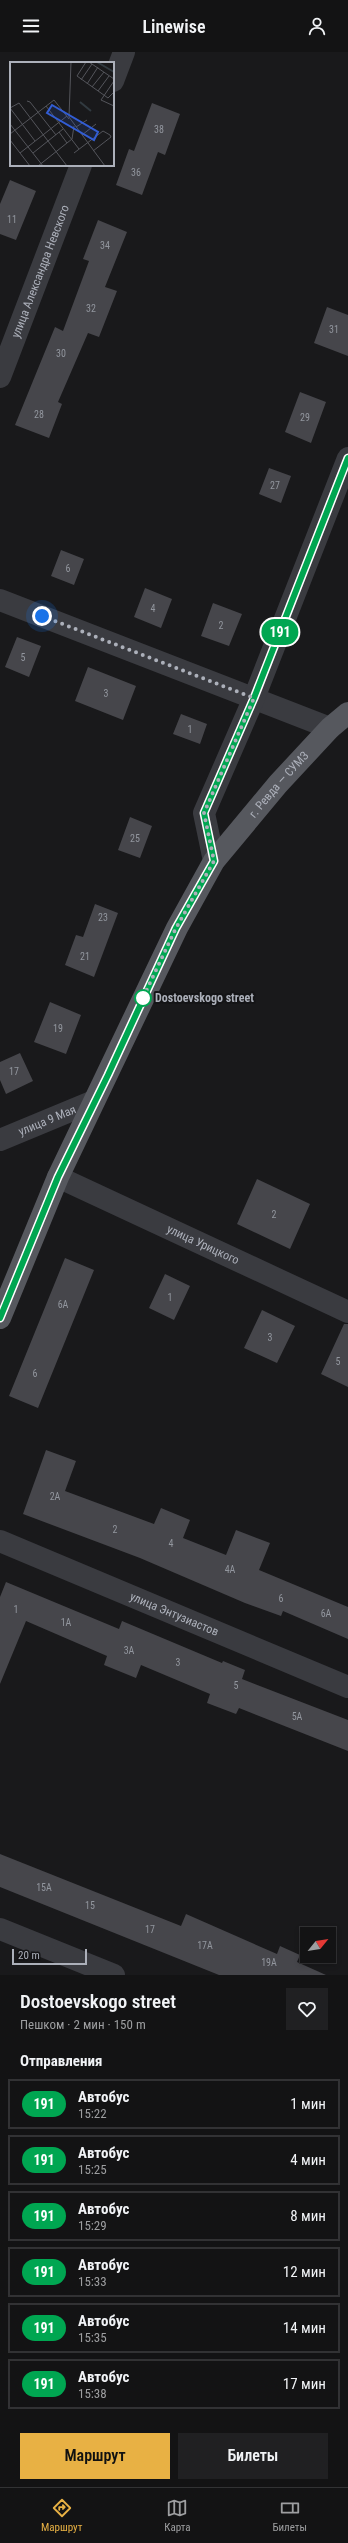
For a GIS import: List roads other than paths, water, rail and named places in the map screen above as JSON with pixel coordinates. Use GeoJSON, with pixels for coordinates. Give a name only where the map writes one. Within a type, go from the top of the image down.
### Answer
{"type":"FeatureCollection","features":[{"type":"Feature","properties":{"kind":"main road","name":"г. Ревда — СУМЗ"},"geometry":{"type":"LineString","coordinates":[[0,1318],[58,1177],[176,928],[214,861],[278,784],[330,728],[348,713]]}},
{"type":"Feature","properties":{"kind":"street"},"geometry":{"type":"LineString","coordinates":[[114,78],[124,52]]}},
{"type":"Feature","properties":{"kind":"street","name":"улица Александра Невского"},"geometry":{"type":"LineString","coordinates":[[0,377],[81,166]]}},
{"type":"Feature","properties":{"kind":"street"},"geometry":{"type":"LineString","coordinates":[[214,861],[204,813],[254,698],[348,458]]}},
{"type":"Feature","properties":{"kind":"street"},"geometry":{"type":"LineString","coordinates":[[0,600],[330,728]]}},
{"type":"Feature","properties":{"kind":"street","name":"улица 9 Мая"},"geometry":{"type":"LineString","coordinates":[[0,1140],[94,1101]]}},
{"type":"Feature","properties":{"kind":"street","name":"улица Урицкого"},"geometry":{"type":"LineString","coordinates":[[58,1177],[348,1312]]}},
{"type":"Feature","properties":{"kind":"street","name":"улица Энтузиастов"},"geometry":{"type":"LineString","coordinates":[[0,1541],[348,1687]]}},
{"type":"Feature","properties":{"kind":"street"},"geometry":{"type":"LineString","coordinates":[[0,1929],[114,1975]]}},
{"type":"Feature","properties":{"kind":"place","name":"Dostoevskogo street"},"geometry":{"type":"Point","coordinates":[143,998]}}]}
